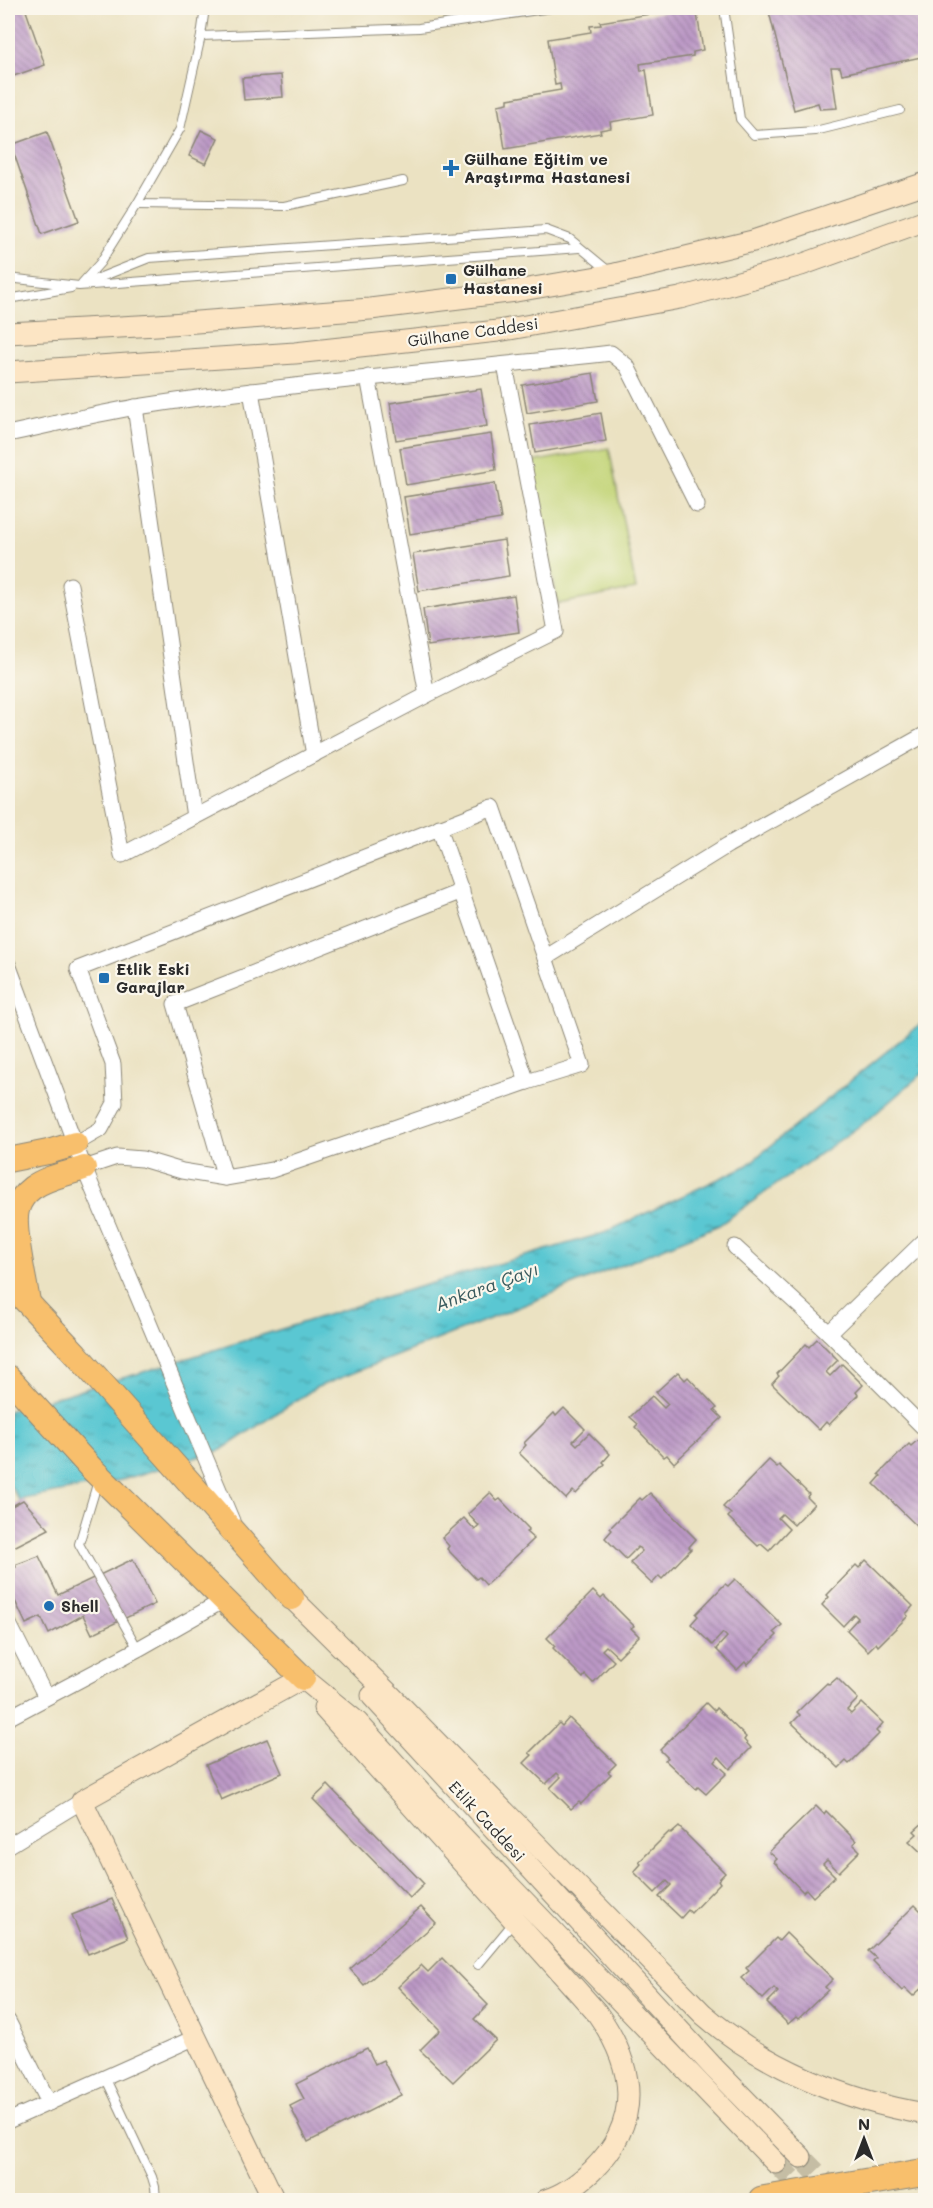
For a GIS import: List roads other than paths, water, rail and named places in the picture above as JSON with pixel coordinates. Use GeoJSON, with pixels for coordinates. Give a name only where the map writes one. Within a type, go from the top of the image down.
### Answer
{"type":"FeatureCollection","features":[{"type":"Feature","properties":{"kind":"highway"},"geometry":{"type":"LineString","coordinates":[[814,2191],[926,2160]]}},
{"type":"Feature","properties":{"kind":"highway"},"geometry":{"type":"LineString","coordinates":[[762,2200],[926,2172]]}},
{"type":"Feature","properties":{"kind":"main road"},"geometry":{"type":"LineString","coordinates":[[8,333],[157,325],[370,309],[516,291],[614,275],[753,241],[926,183]]}},
{"type":"Feature","properties":{"kind":"main road","name":"Gülhane Caddesi"},"geometry":{"type":"LineString","coordinates":[[8,372],[295,353],[498,331],[680,298],[801,265],[926,220]]}},
{"type":"Feature","properties":{"kind":"main road"},"geometry":{"type":"LineString","coordinates":[[8,1160],[75,1144]]}},
{"type":"Feature","properties":{"kind":"main road"},"geometry":{"type":"LineString","coordinates":[[28,1302],[16,1213],[21,1199],[33,1187],[52,1178],[84,1168]]}},
{"type":"Feature","properties":{"kind":"main road"},"geometry":{"type":"LineString","coordinates":[[8,1282],[28,1302]]}},
{"type":"Feature","properties":{"kind":"main road","name":"Etlik Caddesi"},"geometry":{"type":"LineString","coordinates":[[28,1302],[292,1598],[342,1664],[714,2068],[801,2157]]}},
{"type":"Feature","properties":{"kind":"main road","name":"Etlik Caddesi"},"geometry":{"type":"LineString","coordinates":[[8,1377],[100,1477],[224,1600],[303,1678],[358,1723],[452,1825],[776,2163]]}},
{"type":"Feature","properties":{"kind":"main road"},"geometry":{"type":"LineString","coordinates":[[292,1598],[703,2014],[727,2035],[771,2061],[817,2082],[890,2107],[926,2114]]}},
{"type":"Feature","properties":{"kind":"main road"},"geometry":{"type":"LineString","coordinates":[[274,2200],[82,1801],[303,1678],[324,1708],[597,2013],[612,2034],[622,2055],[627,2074],[628,2097],[620,2133],[612,2148],[578,2183],[546,2200]]}},
{"type":"Feature","properties":{"kind":"street"},"geometry":{"type":"LineString","coordinates":[[8,434],[135,407],[251,391],[611,353],[627,366],[697,505]]}},
{"type":"Feature","properties":{"kind":"street"},"geometry":{"type":"LineString","coordinates":[[70,585],[122,855],[427,695],[556,631],[505,365]]}},
{"type":"Feature","properties":{"kind":"street"},"geometry":{"type":"LineString","coordinates":[[368,377],[427,695]]}},
{"type":"Feature","properties":{"kind":"street"},"geometry":{"type":"LineString","coordinates":[[251,391],[314,755]]}},
{"type":"Feature","properties":{"kind":"street"},"geometry":{"type":"LineString","coordinates":[[135,407],[194,817]]}},
{"type":"Feature","properties":{"kind":"street"},"geometry":{"type":"LineString","coordinates":[[545,958],[728,845],[926,734]]}},
{"type":"Feature","properties":{"kind":"street"},"geometry":{"type":"LineString","coordinates":[[75,1144],[101,1129],[115,1103],[113,1064],[78,969],[493,807],[582,1065],[526,1082],[272,1170],[225,1178],[182,1171],[142,1159],[117,1157],[84,1168]]}},
{"type":"Feature","properties":{"kind":"street"},"geometry":{"type":"LineString","coordinates":[[439,827],[526,1082]]}},
{"type":"Feature","properties":{"kind":"street"},"geometry":{"type":"LineString","coordinates":[[225,1178],[175,1004],[462,891]]}},
{"type":"Feature","properties":{"kind":"street"},"geometry":{"type":"LineString","coordinates":[[8,964],[84,1168],[164,1354],[240,1540]]}},
{"type":"Feature","properties":{"kind":"street"},"geometry":{"type":"LineString","coordinates":[[829,1333],[926,1239]]}},
{"type":"Feature","properties":{"kind":"street"},"geometry":{"type":"LineString","coordinates":[[735,1247],[829,1333],[926,1430]]}},
{"type":"Feature","properties":{"kind":"street"},"geometry":{"type":"LineString","coordinates":[[8,1718],[224,1600]]}},
{"type":"Feature","properties":{"kind":"street"},"geometry":{"type":"LineString","coordinates":[[8,1622],[46,1697]]}},
{"type":"Feature","properties":{"kind":"street"},"geometry":{"type":"LineString","coordinates":[[8,1846],[82,1801]]}},
{"type":"Feature","properties":{"kind":"street"},"geometry":{"type":"LineString","coordinates":[[8,2021],[49,2103]]}},
{"type":"Feature","properties":{"kind":"street"},"geometry":{"type":"LineString","coordinates":[[8,2121],[196,2037]]}},
{"type":"Feature","properties":{"kind":"lane"},"geometry":{"type":"LineString","coordinates":[[79,286],[100,263],[180,129],[205,8]]}},
{"type":"Feature","properties":{"kind":"lane"},"geometry":{"type":"LineString","coordinates":[[201,36],[419,28],[551,8]]}},
{"type":"Feature","properties":{"kind":"lane"},"geometry":{"type":"LineString","coordinates":[[724,8],[740,119],[754,135],[815,131],[900,110]]}},
{"type":"Feature","properties":{"kind":"lane"},"geometry":{"type":"LineString","coordinates":[[137,204],[285,206],[403,181]]}},
{"type":"Feature","properties":{"kind":"lane"},"geometry":{"type":"LineString","coordinates":[[8,278],[79,286],[148,258],[546,230],[570,239],[614,275]]}},
{"type":"Feature","properties":{"kind":"lane"},"geometry":{"type":"LineString","coordinates":[[8,299],[79,286],[579,248]]}},
{"type":"Feature","properties":{"kind":"lane"},"geometry":{"type":"LineString","coordinates":[[100,1477],[79,1544],[138,1649]]}},
{"type":"Feature","properties":{"kind":"lane"},"geometry":{"type":"LineString","coordinates":[[478,1965],[514,1922]]}},
{"type":"Feature","properties":{"kind":"lane"},"geometry":{"type":"LineString","coordinates":[[105,2078],[152,2177],[156,2200]]}},
{"type":"Feature","properties":{"kind":"water","name":"Ankara Çayı"},"geometry":{"type":"Polygon","coordinates":[[[925,1020],[925,1071],[868,1120],[719,1225],[315,1388],[221,1450],[121,1480],[19,1500],[8,1482],[8,1411],[604,1233],[746,1166],[925,1020]]]}},
{"type":"Feature","properties":{"kind":"tunnel"},"geometry":{"type":"LineString","coordinates":[[801,2157],[843,2200]]}},
{"type":"Feature","properties":{"kind":"tunnel"},"geometry":{"type":"LineString","coordinates":[[776,2163],[812,2200]]}},
{"type":"Feature","properties":{"kind":"place","name":"Gülhane Eğitim ve Araştırma Hastanesi"},"geometry":{"type":"Point","coordinates":[451,168]}},
{"type":"Feature","properties":{"kind":"place","name":"Gülhane Hastanesi"},"geometry":{"type":"Point","coordinates":[451,279]}},
{"type":"Feature","properties":{"kind":"place","name":"Etlik Eski Garajlar"},"geometry":{"type":"Point","coordinates":[104,978]}},
{"type":"Feature","properties":{"kind":"place","name":"Shell"},"geometry":{"type":"Point","coordinates":[49,1606]}}]}
